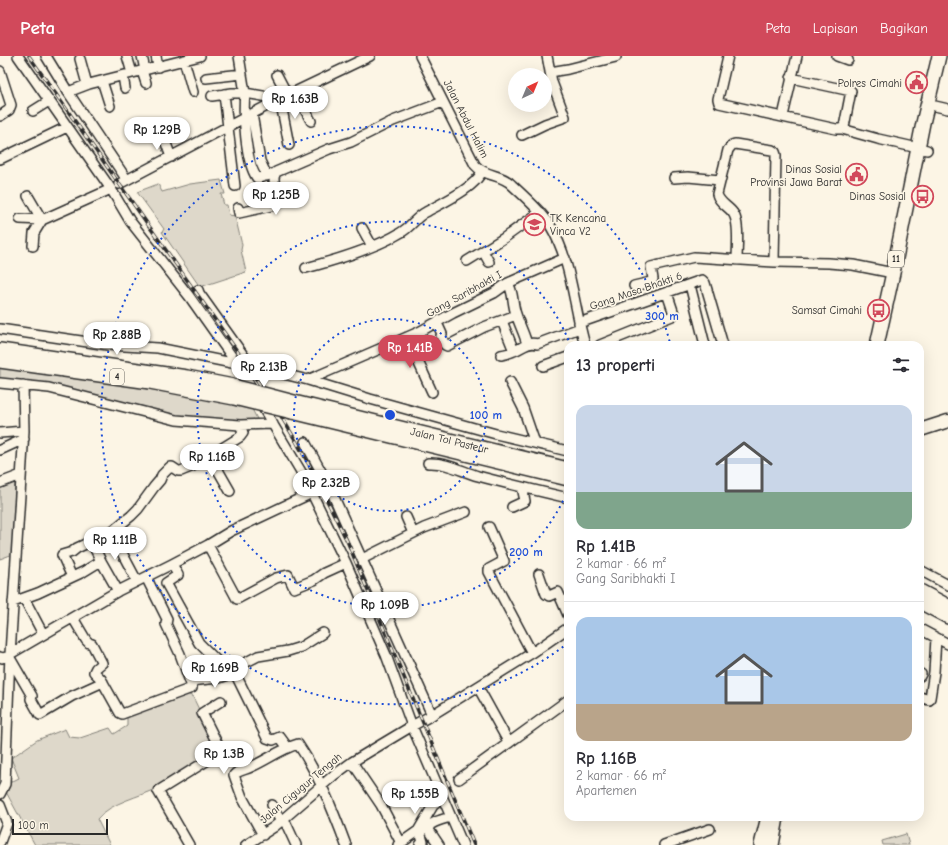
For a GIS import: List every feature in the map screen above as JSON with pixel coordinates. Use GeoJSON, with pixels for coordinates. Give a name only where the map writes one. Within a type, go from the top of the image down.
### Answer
{"type":"FeatureCollection","features":[{"type":"Feature","properties":{"kind":"highway","name":"11"},"geometry":{"type":"LineString","coordinates":[[878,341],[922,149],[939,56]]}},
{"type":"Feature","properties":{"kind":"highway","name":"11"},"geometry":{"type":"LineString","coordinates":[[886,341],[914,216],[922,149],[935,106],[946,56]]}},
{"type":"Feature","properties":{"kind":"highway","name":"Jalan Tol Pasteur"},"geometry":{"type":"LineString","coordinates":[[0,350],[187,377],[233,392],[517,462],[564,478]]}},
{"type":"Feature","properties":{"kind":"highway","name":"Jalan Tol Pasteur"},"geometry":{"type":"LineString","coordinates":[[0,361],[233,392]]}},
{"type":"Feature","properties":{"kind":"highway","name":"Jalan Tol Pasteur"},"geometry":{"type":"LineString","coordinates":[[517,462],[564,468]]}},
{"type":"Feature","properties":{"kind":"highway"},"geometry":{"type":"LineString","coordinates":[[924,592],[948,606]]}},
{"type":"Feature","properties":{"kind":"highway"},"geometry":{"type":"LineString","coordinates":[[924,604],[948,617]]}},
{"type":"Feature","properties":{"kind":"highway"},"geometry":{"type":"LineString","coordinates":[[761,845],[767,821]]}},
{"type":"Feature","properties":{"kind":"highway"},"geometry":{"type":"LineString","coordinates":[[772,845],[777,821]]}},
{"type":"Feature","properties":{"kind":"main road"},"geometry":{"type":"LineString","coordinates":[[924,429],[948,421]]}},
{"type":"Feature","properties":{"kind":"street"},"geometry":{"type":"LineString","coordinates":[[18,56],[111,189],[130,221],[188,296],[237,364],[312,493],[346,563],[386,655],[412,726],[463,845]]}},
{"type":"Feature","properties":{"kind":"street"},"geometry":{"type":"LineString","coordinates":[[46,56],[123,182],[352,63],[370,56]]}},
{"type":"Feature","properties":{"kind":"street"},"geometry":{"type":"LineString","coordinates":[[125,88],[127,56]]}},
{"type":"Feature","properties":{"kind":"street"},"geometry":{"type":"LineString","coordinates":[[142,56],[146,83]]}},
{"type":"Feature","properties":{"kind":"street"},"geometry":{"type":"LineString","coordinates":[[156,56],[158,67]]}},
{"type":"Feature","properties":{"kind":"street"},"geometry":{"type":"LineString","coordinates":[[68,92],[87,84],[158,67],[174,59],[200,56]]}},
{"type":"Feature","properties":{"kind":"street"},"geometry":{"type":"LineString","coordinates":[[239,56],[248,117],[250,162],[257,178],[271,175],[329,149],[351,142],[393,120],[443,102]]}},
{"type":"Feature","properties":{"kind":"street","name":"Jalan Abdul Halim"},"geometry":{"type":"LineString","coordinates":[[420,56],[471,158],[478,169],[482,172],[507,180],[540,212],[550,225],[565,258],[584,341]]}},
{"type":"Feature","properties":{"kind":"street"},"geometry":{"type":"LineString","coordinates":[[547,56],[549,68]]}},
{"type":"Feature","properties":{"kind":"street"},"geometry":{"type":"LineString","coordinates":[[728,56],[718,99],[719,103],[842,129],[922,149]]}},
{"type":"Feature","properties":{"kind":"street"},"geometry":{"type":"LineString","coordinates":[[783,116],[797,56]]}},
{"type":"Feature","properties":{"kind":"street"},"geometry":{"type":"LineString","coordinates":[[837,56],[848,60]]}},
{"type":"Feature","properties":{"kind":"street"},"geometry":{"type":"LineString","coordinates":[[186,58],[193,92]]}},
{"type":"Feature","properties":{"kind":"street"},"geometry":{"type":"LineString","coordinates":[[552,72],[611,58]]}},
{"type":"Feature","properties":{"kind":"street"},"geometry":{"type":"LineString","coordinates":[[80,59],[87,84]]}},
{"type":"Feature","properties":{"kind":"street"},"geometry":{"type":"LineString","coordinates":[[0,71],[10,105],[9,110],[0,116]]}},
{"type":"Feature","properties":{"kind":"street"},"geometry":{"type":"LineString","coordinates":[[206,78],[242,74]]}},
{"type":"Feature","properties":{"kind":"street"},"geometry":{"type":"LineString","coordinates":[[276,75],[288,96],[311,122]]}},
{"type":"Feature","properties":{"kind":"street"},"geometry":{"type":"LineString","coordinates":[[522,135],[565,116],[552,78]]}},
{"type":"Feature","properties":{"kind":"street"},"geometry":{"type":"LineString","coordinates":[[791,78],[851,91],[845,124],[842,129]]}},
{"type":"Feature","properties":{"kind":"street"},"geometry":{"type":"LineString","coordinates":[[102,81],[110,106]]}},
{"type":"Feature","properties":{"kind":"street"},"geometry":{"type":"LineString","coordinates":[[212,96],[245,93],[288,96]]}},
{"type":"Feature","properties":{"kind":"street"},"geometry":{"type":"LineString","coordinates":[[224,94],[235,186]]}},
{"type":"Feature","properties":{"kind":"street"},"geometry":{"type":"LineString","coordinates":[[288,96],[289,144]]}},
{"type":"Feature","properties":{"kind":"street"},"geometry":{"type":"LineString","coordinates":[[33,110],[49,101]]}},
{"type":"Feature","properties":{"kind":"street"},"geometry":{"type":"LineString","coordinates":[[935,106],[948,109]]}},
{"type":"Feature","properties":{"kind":"street"},"geometry":{"type":"LineString","coordinates":[[0,159],[67,127]]}},
{"type":"Feature","properties":{"kind":"street"},"geometry":{"type":"LineString","coordinates":[[164,138],[171,157]]}},
{"type":"Feature","properties":{"kind":"street"},"geometry":{"type":"LineString","coordinates":[[736,260],[737,220],[732,212],[718,198],[717,194],[728,150],[732,144],[772,150],[775,152],[774,262]]}},
{"type":"Feature","properties":{"kind":"street"},"geometry":{"type":"LineString","coordinates":[[306,268],[372,246],[402,233],[424,212],[472,185],[478,180],[482,172]]}},
{"type":"Feature","properties":{"kind":"street"},"geometry":{"type":"LineString","coordinates":[[238,208],[239,213],[275,205],[274,177],[271,175]]}},
{"type":"Feature","properties":{"kind":"street"},"geometry":{"type":"LineString","coordinates":[[674,178],[688,177],[720,180]]}},
{"type":"Feature","properties":{"kind":"street"},"geometry":{"type":"LineString","coordinates":[[20,219],[42,220],[111,189]]}},
{"type":"Feature","properties":{"kind":"street"},"geometry":{"type":"LineString","coordinates":[[28,196],[42,220]]}},
{"type":"Feature","properties":{"kind":"street"},"geometry":{"type":"LineString","coordinates":[[467,261],[504,238],[540,212]]}},
{"type":"Feature","properties":{"kind":"street"},"geometry":{"type":"LineString","coordinates":[[33,246],[34,233],[42,220]]}},
{"type":"Feature","properties":{"kind":"street"},"geometry":{"type":"LineString","coordinates":[[362,228],[372,246]]}},
{"type":"Feature","properties":{"kind":"street"},"geometry":{"type":"LineString","coordinates":[[483,251],[489,262]]}},
{"type":"Feature","properties":{"kind":"street"},"geometry":{"type":"LineString","coordinates":[[634,286],[651,282],[653,279],[651,267],[694,257],[774,262],[829,262],[893,273]]}},
{"type":"Feature","properties":{"kind":"street","name":"Gang Saribhakti I"},"geometry":{"type":"LineString","coordinates":[[308,380],[407,337],[494,293],[508,283],[565,258]]}},
{"type":"Feature","properties":{"kind":"street","name":"Gang Masa Bhakti 6"},"geometry":{"type":"LineString","coordinates":[[527,344],[537,344],[579,325],[701,280],[705,283],[722,341]]}},
{"type":"Feature","properties":{"kind":"street"},"geometry":{"type":"LineString","coordinates":[[501,355],[514,352],[527,344],[516,315],[512,302],[513,294],[508,283]]}},
{"type":"Feature","properties":{"kind":"street"},"geometry":{"type":"LineString","coordinates":[[690,285],[704,341]]}},
{"type":"Feature","properties":{"kind":"street"},"geometry":{"type":"LineString","coordinates":[[198,290],[250,366],[308,380],[496,434],[564,450]]}},
{"type":"Feature","properties":{"kind":"street"},"geometry":{"type":"LineString","coordinates":[[610,341],[672,316],[674,314],[667,293]]}},
{"type":"Feature","properties":{"kind":"street"},"geometry":{"type":"LineString","coordinates":[[436,323],[442,334],[440,336],[443,343],[447,346],[484,327],[516,315]]}},
{"type":"Feature","properties":{"kind":"street"},"geometry":{"type":"LineString","coordinates":[[502,321],[514,352]]}},
{"type":"Feature","properties":{"kind":"street"},"geometry":{"type":"LineString","coordinates":[[0,329],[108,345],[158,348],[237,364]]}},
{"type":"Feature","properties":{"kind":"street"},"geometry":{"type":"LineString","coordinates":[[407,337],[432,392]]}},
{"type":"Feature","properties":{"kind":"street"},"geometry":{"type":"LineString","coordinates":[[543,366],[564,358]]}},
{"type":"Feature","properties":{"kind":"street"},"geometry":{"type":"LineString","coordinates":[[510,382],[522,408],[535,443]]}},
{"type":"Feature","properties":{"kind":"street"},"geometry":{"type":"LineString","coordinates":[[0,383],[49,388],[176,420],[240,425],[273,424]]}},
{"type":"Feature","properties":{"kind":"street"},"geometry":{"type":"LineString","coordinates":[[0,794],[5,784],[10,656],[24,435],[23,385]]}},
{"type":"Feature","properties":{"kind":"street"},"geometry":{"type":"LineString","coordinates":[[72,577],[62,555],[72,552],[111,532],[138,509],[160,480],[162,475],[170,467],[181,471],[210,456],[240,437],[243,433],[240,425]]}},
{"type":"Feature","properties":{"kind":"street"},"geometry":{"type":"LineString","coordinates":[[0,433],[24,435]]}},
{"type":"Feature","properties":{"kind":"street"},"geometry":{"type":"LineString","coordinates":[[0,437],[4,448],[24,435]]}},
{"type":"Feature","properties":{"kind":"street"},"geometry":{"type":"LineString","coordinates":[[305,442],[329,486],[432,715]]}},
{"type":"Feature","properties":{"kind":"street"},"geometry":{"type":"LineString","coordinates":[[210,456],[230,491]]}},
{"type":"Feature","properties":{"kind":"street"},"geometry":{"type":"LineString","coordinates":[[428,463],[436,462],[448,465],[477,476],[564,497]]}},
{"type":"Feature","properties":{"kind":"street"},"geometry":{"type":"LineString","coordinates":[[0,483],[21,475]]}},
{"type":"Feature","properties":{"kind":"street"},"geometry":{"type":"LineString","coordinates":[[512,507],[525,500],[522,487]]}},
{"type":"Feature","properties":{"kind":"street"},"geometry":{"type":"LineString","coordinates":[[0,656],[2,658],[10,656],[43,634],[118,591],[208,545],[231,530],[312,493]]}},
{"type":"Feature","properties":{"kind":"street"},"geometry":{"type":"LineString","coordinates":[[362,559],[432,524],[466,512]]}},
{"type":"Feature","properties":{"kind":"street"},"geometry":{"type":"LineString","coordinates":[[406,517],[413,533]]}},
{"type":"Feature","properties":{"kind":"street"},"geometry":{"type":"LineString","coordinates":[[489,527],[504,560],[491,567],[489,572],[532,653]]}},
{"type":"Feature","properties":{"kind":"street"},"geometry":{"type":"LineString","coordinates":[[111,532],[137,581]]}},
{"type":"Feature","properties":{"kind":"street"},"geometry":{"type":"LineString","coordinates":[[91,541],[118,591]]}},
{"type":"Feature","properties":{"kind":"street"},"geometry":{"type":"LineString","coordinates":[[208,545],[237,599],[255,588],[285,575],[288,575],[294,588],[314,580],[324,572],[346,563]]}},
{"type":"Feature","properties":{"kind":"street"},"geometry":{"type":"LineString","coordinates":[[13,602],[38,593],[101,561]]}},
{"type":"Feature","properties":{"kind":"street"},"geometry":{"type":"LineString","coordinates":[[172,564],[178,575],[166,583],[199,643],[219,663],[226,662],[234,671],[268,738],[271,740],[278,737],[281,738],[288,748]]}},
{"type":"Feature","properties":{"kind":"street"},"geometry":{"type":"LineString","coordinates":[[924,572],[948,584]]}},
{"type":"Feature","properties":{"kind":"street"},"geometry":{"type":"LineString","coordinates":[[539,574],[546,594],[549,596],[558,592],[564,606]]}},
{"type":"Feature","properties":{"kind":"street"},"geometry":{"type":"LineString","coordinates":[[73,618],[88,644],[92,644],[102,662],[94,671],[103,682],[118,712],[122,714],[192,688],[180,654],[166,624],[167,619],[146,577]]}},
{"type":"Feature","properties":{"kind":"street"},"geometry":{"type":"LineString","coordinates":[[24,598],[43,634]]}},
{"type":"Feature","properties":{"kind":"street","name":"Jalan Cigugur Tengah"},"geometry":{"type":"LineString","coordinates":[[246,845],[263,835],[322,787],[333,776],[352,762],[478,687],[564,631]]}},
{"type":"Feature","properties":{"kind":"street"},"geometry":{"type":"LineString","coordinates":[[924,631],[948,644]]}},
{"type":"Feature","properties":{"kind":"street"},"geometry":{"type":"LineString","coordinates":[[190,681],[219,678],[234,671],[258,656],[288,651],[301,647],[323,633]]}},
{"type":"Feature","properties":{"kind":"street"},"geometry":{"type":"LineString","coordinates":[[924,698],[929,700],[930,698],[934,672],[936,638]]}},
{"type":"Feature","properties":{"kind":"street"},"geometry":{"type":"LineString","coordinates":[[10,656],[32,696],[31,699],[40,716],[72,696],[103,682]]}},
{"type":"Feature","properties":{"kind":"street"},"geometry":{"type":"LineString","coordinates":[[478,687],[509,743]]}},
{"type":"Feature","properties":{"kind":"street"},"geometry":{"type":"LineString","coordinates":[[189,845],[158,791],[221,752],[202,713],[221,701]]}},
{"type":"Feature","properties":{"kind":"street"},"geometry":{"type":"LineString","coordinates":[[458,779],[564,703]]}},
{"type":"Feature","properties":{"kind":"street"},"geometry":{"type":"LineString","coordinates":[[263,835],[242,797],[234,775],[236,772],[251,768],[288,748],[298,745],[322,787],[346,845]]}},
{"type":"Feature","properties":{"kind":"street"},"geometry":{"type":"LineString","coordinates":[[352,762],[381,805],[399,844],[418,830],[431,809],[442,796]]}},
{"type":"Feature","properties":{"kind":"street"},"geometry":{"type":"LineString","coordinates":[[272,804],[296,845]]}},
{"type":"Feature","properties":{"kind":"street"},"geometry":{"type":"LineString","coordinates":[[0,805],[7,824],[0,842]]}},
{"type":"Feature","properties":{"kind":"street"},"geometry":{"type":"LineString","coordinates":[[420,845],[423,842],[420,832],[437,821],[451,817]]}},
{"type":"Feature","properties":{"kind":"street"},"geometry":{"type":"LineString","coordinates":[[427,827],[439,845]]}},
{"type":"Feature","properties":{"kind":"street"},"geometry":{"type":"LineString","coordinates":[[664,845],[710,829]]}},
{"type":"Feature","properties":{"kind":"shaded area"},"geometry":{"type":"Polygon","coordinates":[[[221,180],[225,194],[221,194],[224,205],[227,205],[229,215],[235,216],[242,245],[241,250],[246,272],[200,287],[162,232],[164,229],[137,192],[158,184],[162,192],[190,184],[221,180]]]}},
{"type":"Feature","properties":{"kind":"shaded area"},"geometry":{"type":"Polygon","coordinates":[[[0,366],[45,371],[251,407],[259,423],[172,416],[0,380],[0,366]]]}},
{"type":"Feature","properties":{"kind":"shaded area"},"geometry":{"type":"Polygon","coordinates":[[[15,479],[13,554],[0,559],[0,485],[15,479]]]}},
{"type":"Feature","properties":{"kind":"shaded area"},"geometry":{"type":"Polygon","coordinates":[[[184,692],[193,697],[217,747],[214,753],[159,787],[118,804],[103,813],[97,819],[110,845],[35,845],[6,792],[11,782],[19,778],[11,758],[37,740],[65,729],[69,737],[80,738],[110,728],[114,734],[127,726],[127,716],[184,692]]]}},
{"type":"Feature","properties":{"kind":"shaded area"},"geometry":{"type":"Polygon","coordinates":[[[906,834],[909,845],[883,845],[882,841],[906,834]]]}},
{"type":"Feature","properties":{"kind":"railway"},"geometry":{"type":"LineString","coordinates":[[29,56],[240,355],[278,411],[296,441],[348,543],[474,845]]}},
{"type":"Feature","properties":{"kind":"place","name":"Polres Cimahi"},"geometry":{"type":"Point","coordinates":[917,83]}},
{"type":"Feature","properties":{"kind":"place","name":"Dinas Sosial Provinsi Jawa Barat"},"geometry":{"type":"Point","coordinates":[857,175]}},
{"type":"Feature","properties":{"kind":"place","name":"Dinas Sosial"},"geometry":{"type":"Point","coordinates":[922,196]}},
{"type":"Feature","properties":{"kind":"place","name":"TK Kencana Vinca V2"},"geometry":{"type":"Point","coordinates":[534,224]}},
{"type":"Feature","properties":{"kind":"place","name":"Samsat Cimahi"},"geometry":{"type":"Point","coordinates":[878,310]}}]}
